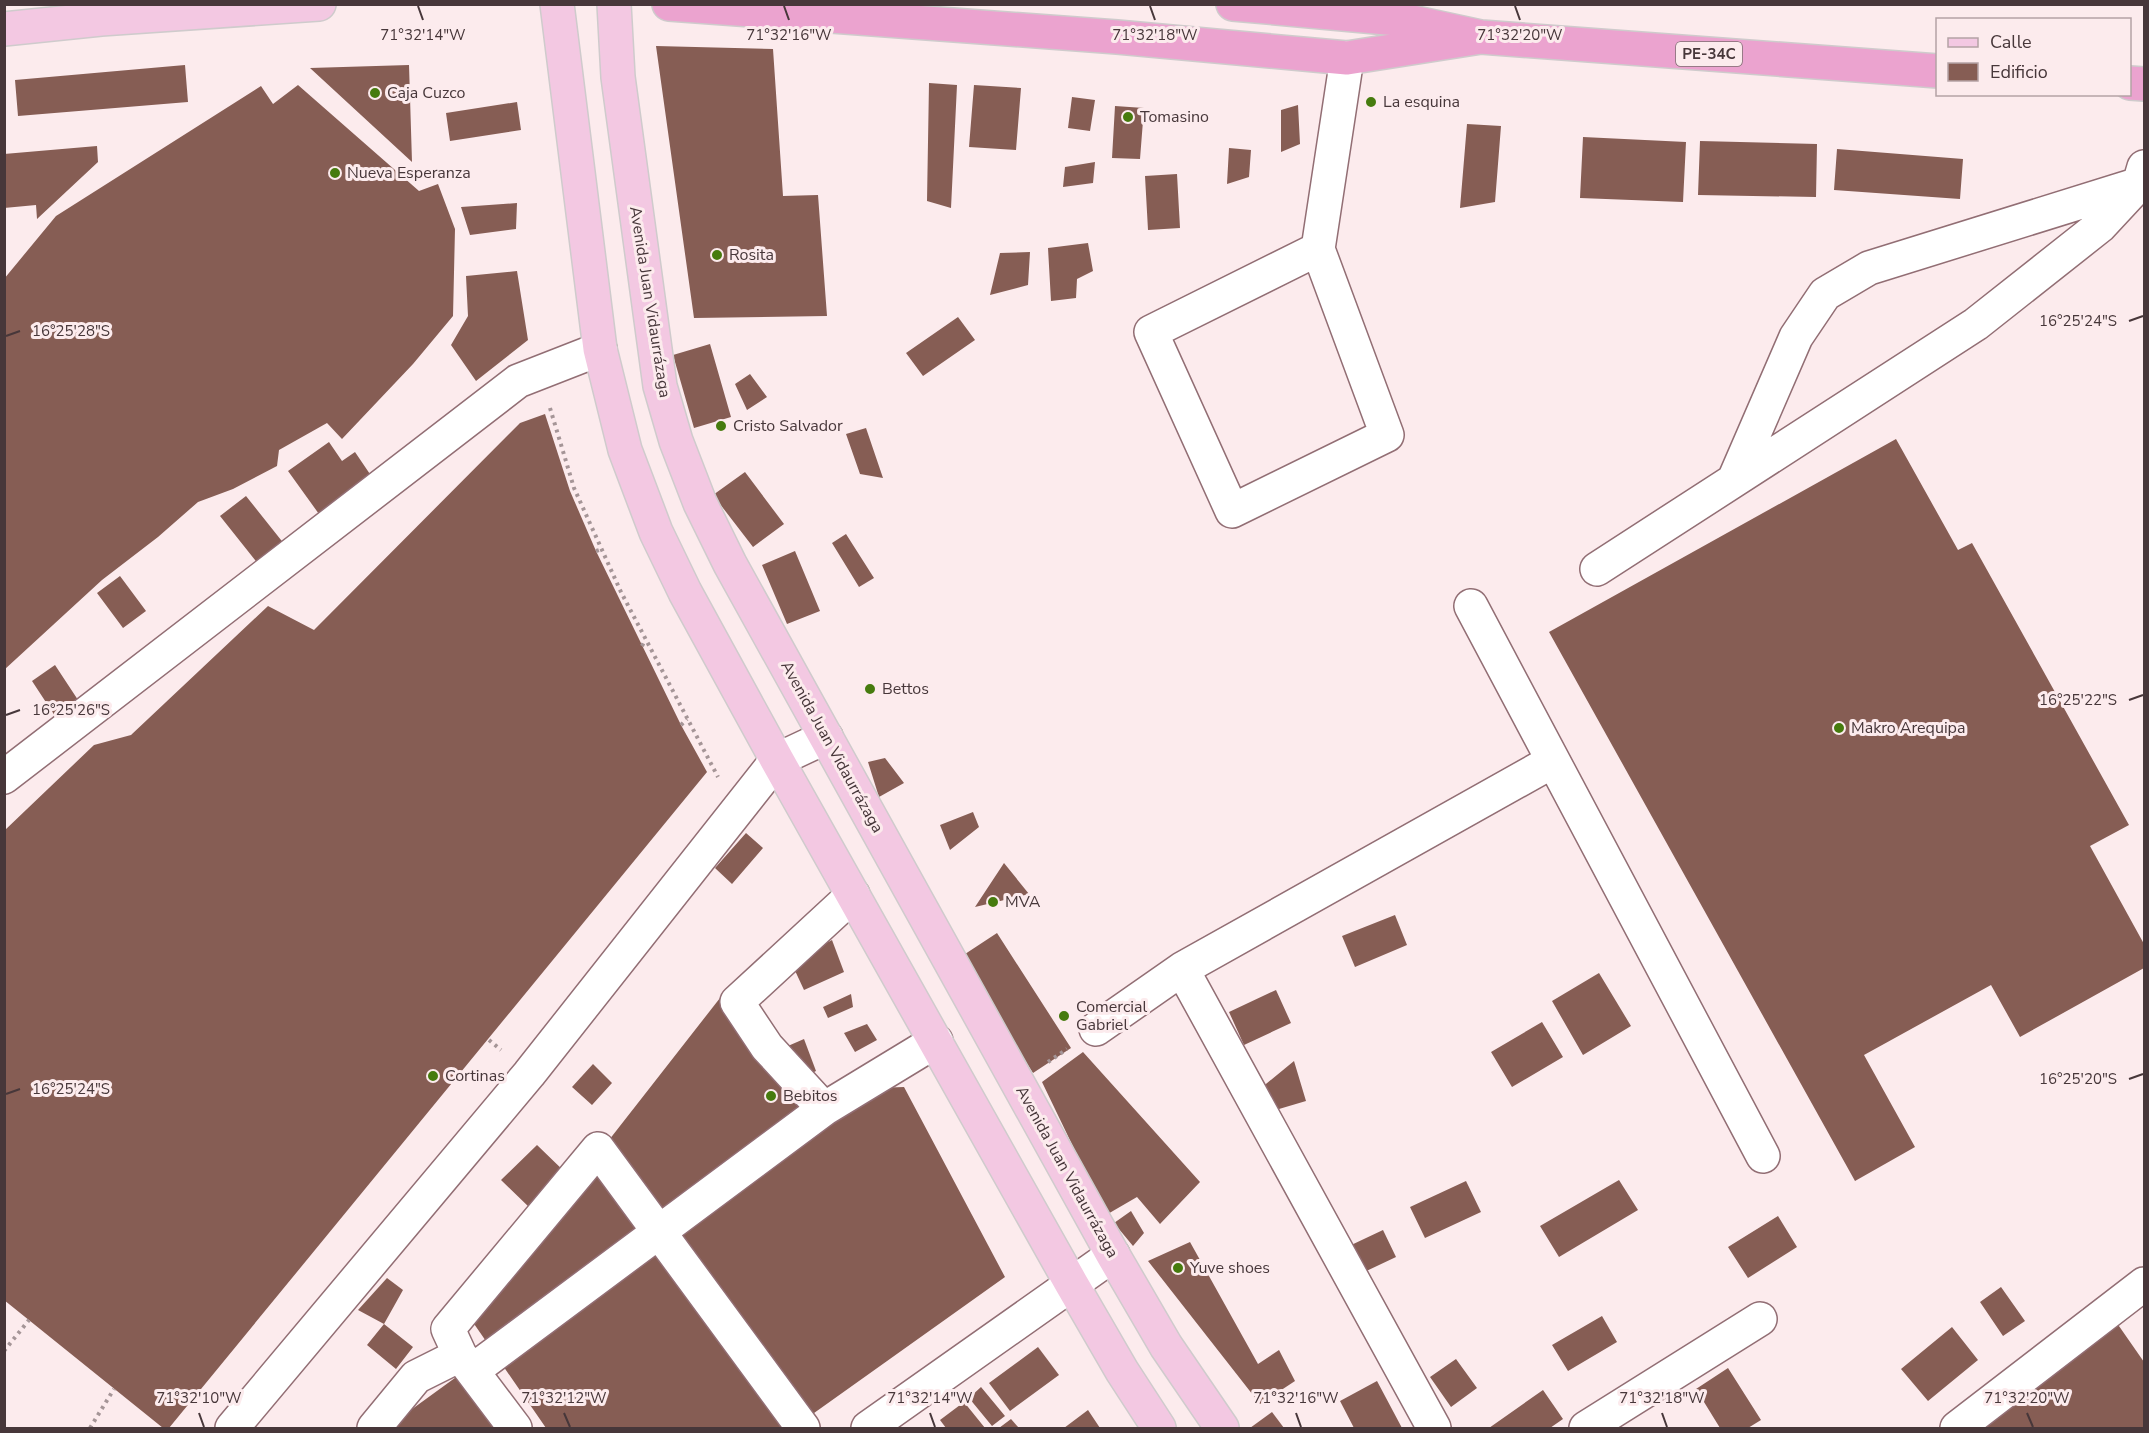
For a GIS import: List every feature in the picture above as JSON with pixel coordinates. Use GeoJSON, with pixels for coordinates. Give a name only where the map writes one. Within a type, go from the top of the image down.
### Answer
{"type":"FeatureCollection","features":[{"type":"Feature","properties":{"kind":"highway"},"geometry":{"type":"LineString","coordinates":[[669,4],[1117,37],[1347,58],[1480,37]]}},
{"type":"Feature","properties":{"kind":"highway","name":"PE-34C"},"geometry":{"type":"LineString","coordinates":[[1233,4],[1398,19],[1480,37],[1936,70]]}},
{"type":"Feature","properties":{"kind":"main road"},"geometry":{"type":"LineString","coordinates":[[4,29],[101,19],[319,4]]}},
{"type":"Feature","properties":{"kind":"main road"},"geometry":{"type":"LineString","coordinates":[[557,4],[600,349],[625,450],[656,532],[685,592],[853,896],[1071,1283],[1122,1371],[1159,1428]]}},
{"type":"Feature","properties":{"kind":"main road","name":"Avenida Juan Vidaurrázaga"},"geometry":{"type":"LineString","coordinates":[[614,4],[618,77],[660,386],[676,441],[700,503],[730,564],[1113,1255],[1166,1346],[1222,1428]]}},
{"type":"Feature","properties":{"kind":"street"},"geometry":{"type":"LineString","coordinates":[[1318,249],[1151,332],[1232,511],[1387,435],[1318,249],[1347,58]]}},
{"type":"Feature","properties":{"kind":"street"},"geometry":{"type":"LineString","coordinates":[[1734,480],[1796,337],[1825,294],[1869,268],[2077,201],[2142,175]]}},
{"type":"Feature","properties":{"kind":"street"},"geometry":{"type":"LineString","coordinates":[[1597,569],[1976,324],[2100,226],[2142,175]]}},
{"type":"Feature","properties":{"kind":"street"},"geometry":{"type":"LineString","coordinates":[[4,777],[518,381],[600,349]]}},
{"type":"Feature","properties":{"kind":"street"},"geometry":{"type":"LineString","coordinates":[[1471,606],[1763,1155]]}},
{"type":"Feature","properties":{"kind":"street"},"geometry":{"type":"LineString","coordinates":[[232,1428],[529,1074],[777,760],[826,737]]}},
{"type":"Feature","properties":{"kind":"street"},"geometry":{"type":"LineString","coordinates":[[1096,1029],[1182,969],[1553,761]]}},
{"type":"Feature","properties":{"kind":"street"},"geometry":{"type":"LineString","coordinates":[[824,1109],[766,1047],[737,1002],[853,896]]}},
{"type":"Feature","properties":{"kind":"street"},"geometry":{"type":"LineString","coordinates":[[1182,969],[1434,1428]]}},
{"type":"Feature","properties":{"kind":"street"},"geometry":{"type":"LineString","coordinates":[[374,1428],[416,1377],[466,1363],[659,1232],[824,1109],[936,1041]]}},
{"type":"Feature","properties":{"kind":"street"},"geometry":{"type":"LineString","coordinates":[[515,1428],[466,1363],[448,1329],[598,1149],[802,1428]]}},
{"type":"Feature","properties":{"kind":"street"},"geometry":{"type":"LineString","coordinates":[[867,1428],[1113,1255]]}},
{"type":"Feature","properties":{"kind":"street"},"geometry":{"type":"LineString","coordinates":[[1957,1428],[2145,1284]]}},
{"type":"Feature","properties":{"kind":"street"},"geometry":{"type":"LineString","coordinates":[[1586,1428],[1760,1319]]}},
{"type":"Feature","properties":{"kind":"path"},"geometry":{"type":"LineString","coordinates":[[538,374],[574,488],[621,592],[736,810]]}},
{"type":"Feature","properties":{"kind":"path"},"geometry":{"type":"LineString","coordinates":[[557,451],[562,446]]}},
{"type":"Feature","properties":{"kind":"path"},"geometry":{"type":"LineString","coordinates":[[570,491],[574,488]]}},
{"type":"Feature","properties":{"kind":"path"},"geometry":{"type":"LineString","coordinates":[[596,551],[602,549]]}},
{"type":"Feature","properties":{"kind":"path"},"geometry":{"type":"LineString","coordinates":[[617,597],[621,592]]}},
{"type":"Feature","properties":{"kind":"path"},"geometry":{"type":"LineString","coordinates":[[642,646],[645,640]]}},
{"type":"Feature","properties":{"kind":"path"},"geometry":{"type":"LineString","coordinates":[[681,725],[687,719]]}},
{"type":"Feature","properties":{"kind":"path"},"geometry":{"type":"LineString","coordinates":[[1018,1082],[1096,1029]]}},
{"type":"Feature","properties":{"kind":"path"},"geometry":{"type":"LineString","coordinates":[[4,1351],[29,1320]]}},
{"type":"Feature","properties":{"kind":"path"},"geometry":{"type":"LineString","coordinates":[[90,1428],[114,1389]]}},
{"type":"Feature","properties":{"kind":"building"},"geometry":{"type":"Polygon","coordinates":[[[656,46],[773,49],[783,196],[818,195],[827,316],[694,318],[656,46]]]}},
{"type":"Feature","properties":{"kind":"building"},"geometry":{"type":"Polygon","coordinates":[[[185,65],[188,102],[18,116],[15,80],[185,65]]]}},
{"type":"Feature","properties":{"kind":"building"},"geometry":{"type":"Polygon","coordinates":[[[409,65],[412,162],[310,68],[409,65]]]}},
{"type":"Feature","properties":{"kind":"building"},"geometry":{"type":"Polygon","coordinates":[[[929,83],[957,85],[951,208],[927,201],[929,83]]]}},
{"type":"Feature","properties":{"kind":"building"},"geometry":{"type":"Polygon","coordinates":[[[298,85],[419,191],[438,184],[455,229],[453,316],[413,364],[342,439],[327,423],[279,450],[277,466],[233,489],[198,502],[158,537],[102,580],[4,670],[4,279],[56,216],[261,86],[273,104],[298,85]]]}},
{"type":"Feature","properties":{"kind":"building"},"geometry":{"type":"Polygon","coordinates":[[[974,85],[1021,88],[1016,150],[969,147],[974,85]]]}},
{"type":"Feature","properties":{"kind":"building"},"geometry":{"type":"Polygon","coordinates":[[[1072,97],[1095,100],[1090,131],[1068,128],[1072,97]]]}},
{"type":"Feature","properties":{"kind":"building"},"geometry":{"type":"Polygon","coordinates":[[[517,102],[521,130],[450,141],[446,113],[517,102]]]}},
{"type":"Feature","properties":{"kind":"building"},"geometry":{"type":"Polygon","coordinates":[[[1298,105],[1300,144],[1281,152],[1281,110],[1298,105]]]}},
{"type":"Feature","properties":{"kind":"building"},"geometry":{"type":"Polygon","coordinates":[[[1115,106],[1144,108],[1140,159],[1112,158],[1115,106]]]}},
{"type":"Feature","properties":{"kind":"building"},"geometry":{"type":"Polygon","coordinates":[[[1467,124],[1501,126],[1495,202],[1460,208],[1467,124]]]}},
{"type":"Feature","properties":{"kind":"building"},"geometry":{"type":"Polygon","coordinates":[[[1583,137],[1686,142],[1683,202],[1580,198],[1583,137]]]}},
{"type":"Feature","properties":{"kind":"building"},"geometry":{"type":"Polygon","coordinates":[[[1700,141],[1817,144],[1816,197],[1698,195],[1700,141]]]}},
{"type":"Feature","properties":{"kind":"building"},"geometry":{"type":"Polygon","coordinates":[[[97,146],[98,162],[37,219],[36,205],[4,208],[4,154],[97,146]]]}},
{"type":"Feature","properties":{"kind":"building"},"geometry":{"type":"Polygon","coordinates":[[[1229,148],[1251,150],[1249,177],[1227,184],[1229,148]]]}},
{"type":"Feature","properties":{"kind":"building"},"geometry":{"type":"Polygon","coordinates":[[[1837,149],[1963,159],[1960,199],[1834,190],[1837,149]]]}},
{"type":"Feature","properties":{"kind":"building"},"geometry":{"type":"Polygon","coordinates":[[[1095,162],[1093,183],[1063,187],[1065,167],[1095,162]]]}},
{"type":"Feature","properties":{"kind":"building"},"geometry":{"type":"Polygon","coordinates":[[[1177,174],[1180,228],[1148,230],[1145,176],[1177,174]]]}},
{"type":"Feature","properties":{"kind":"building"},"geometry":{"type":"Polygon","coordinates":[[[517,203],[516,229],[470,235],[461,207],[517,203]]]}},
{"type":"Feature","properties":{"kind":"building"},"geometry":{"type":"Polygon","coordinates":[[[1088,243],[1093,271],[1077,279],[1076,298],[1051,301],[1048,248],[1088,243]]]}},
{"type":"Feature","properties":{"kind":"building"},"geometry":{"type":"Polygon","coordinates":[[[1030,252],[1028,285],[990,295],[1000,253],[1030,252]]]}},
{"type":"Feature","properties":{"kind":"building"},"geometry":{"type":"Polygon","coordinates":[[[517,271],[528,340],[476,381],[451,345],[468,316],[466,276],[517,271]]]}},
{"type":"Feature","properties":{"kind":"building"},"geometry":{"type":"Polygon","coordinates":[[[958,317],[975,340],[923,376],[906,353],[958,317]]]}},
{"type":"Feature","properties":{"kind":"building"},"geometry":{"type":"Polygon","coordinates":[[[710,344],[731,417],[694,428],[673,355],[710,344]]]}},
{"type":"Feature","properties":{"kind":"building"},"geometry":{"type":"Polygon","coordinates":[[[750,374],[767,397],[747,410],[735,384],[750,374]]]}},
{"type":"Feature","properties":{"kind":"building"},"geometry":{"type":"Polygon","coordinates":[[[545,414],[570,491],[596,551],[681,725],[707,772],[169,1428],[163,1428],[4,1300],[4,831],[94,745],[131,735],[268,606],[314,630],[520,423],[545,414]]]}},
{"type":"Feature","properties":{"kind":"building"},"geometry":{"type":"Polygon","coordinates":[[[866,428],[883,478],[860,474],[846,434],[866,428]]]}},
{"type":"Feature","properties":{"kind":"building","name":"Makro Arequipa"},"geometry":{"type":"Polygon","coordinates":[[[1896,439],[1958,550],[1972,543],[2129,825],[2090,846],[2144,944],[2144,968],[2020,1037],[1991,985],[1864,1055],[1915,1147],[1855,1181],[1549,632],[1896,439]]]}},
{"type":"Feature","properties":{"kind":"building"},"geometry":{"type":"Polygon","coordinates":[[[329,442],[342,461],[355,452],[376,483],[324,521],[288,471],[329,442]]]}},
{"type":"Feature","properties":{"kind":"building"},"geometry":{"type":"Polygon","coordinates":[[[745,472],[784,524],[753,547],[713,495],[745,472]]]}},
{"type":"Feature","properties":{"kind":"building"},"geometry":{"type":"Polygon","coordinates":[[[246,496],[285,545],[259,565],[220,516],[246,496]]]}},
{"type":"Feature","properties":{"kind":"building"},"geometry":{"type":"Polygon","coordinates":[[[846,534],[874,578],[859,587],[832,543],[846,534]]]}},
{"type":"Feature","properties":{"kind":"building"},"geometry":{"type":"Polygon","coordinates":[[[795,551],[820,611],[787,624],[762,565],[795,551]]]}},
{"type":"Feature","properties":{"kind":"building"},"geometry":{"type":"Polygon","coordinates":[[[120,576],[146,611],[123,628],[97,593],[120,576]]]}},
{"type":"Feature","properties":{"kind":"building"},"geometry":{"type":"Polygon","coordinates":[[[55,665],[80,703],[57,719],[32,681],[55,665]]]}},
{"type":"Feature","properties":{"kind":"building"},"geometry":{"type":"Polygon","coordinates":[[[885,758],[904,783],[879,797],[868,762],[885,758]]]}},
{"type":"Feature","properties":{"kind":"building"},"geometry":{"type":"Polygon","coordinates":[[[973,812],[979,827],[950,850],[940,825],[973,812]]]}},
{"type":"Feature","properties":{"kind":"building"},"geometry":{"type":"Polygon","coordinates":[[[746,833],[763,848],[732,884],[715,868],[746,833]]]}},
{"type":"Feature","properties":{"kind":"building"},"geometry":{"type":"Polygon","coordinates":[[[1004,863],[1029,894],[975,907],[1004,863]]]}},
{"type":"Feature","properties":{"kind":"building"},"geometry":{"type":"Polygon","coordinates":[[[1395,915],[1407,945],[1355,967],[1342,936],[1395,915]]]}},
{"type":"Feature","properties":{"kind":"building"},"geometry":{"type":"Polygon","coordinates":[[[997,933],[1071,1048],[1033,1073],[959,958],[997,933]]]}},
{"type":"Feature","properties":{"kind":"building"},"geometry":{"type":"Polygon","coordinates":[[[832,940],[844,972],[804,990],[791,962],[832,940]]]}},
{"type":"Feature","properties":{"kind":"building"},"geometry":{"type":"Polygon","coordinates":[[[1599,973],[1631,1026],[1583,1055],[1552,1001],[1599,973]]]}},
{"type":"Feature","properties":{"kind":"building"},"geometry":{"type":"Polygon","coordinates":[[[1276,990],[1291,1023],[1244,1045],[1229,1012],[1276,990]]]}},
{"type":"Feature","properties":{"kind":"building"},"geometry":{"type":"Polygon","coordinates":[[[851,994],[853,1007],[828,1018],[823,1007],[851,994]]]}},
{"type":"Feature","properties":{"kind":"building"},"geometry":{"type":"Polygon","coordinates":[[[720,998],[792,1091],[904,1087],[1005,1277],[793,1428],[546,1428],[470,1318],[720,998]]]}},
{"type":"Feature","properties":{"kind":"building"},"geometry":{"type":"Polygon","coordinates":[[[1542,1022],[1563,1057],[1512,1087],[1491,1052],[1542,1022]]]}},
{"type":"Feature","properties":{"kind":"building"},"geometry":{"type":"Polygon","coordinates":[[[867,1024],[877,1040],[855,1052],[844,1033],[867,1024]]]}},
{"type":"Feature","properties":{"kind":"building"},"geometry":{"type":"Polygon","coordinates":[[[804,1039],[816,1071],[806,1076],[781,1049],[804,1039]]]}},
{"type":"Feature","properties":{"kind":"building"},"geometry":{"type":"Polygon","coordinates":[[[1083,1052],[1200,1182],[1160,1224],[1137,1197],[1106,1215],[1042,1082],[1083,1052]]]}},
{"type":"Feature","properties":{"kind":"building"},"geometry":{"type":"Polygon","coordinates":[[[1294,1061],[1306,1101],[1279,1109],[1261,1088],[1294,1061]]]}},
{"type":"Feature","properties":{"kind":"building"},"geometry":{"type":"Polygon","coordinates":[[[593,1064],[612,1083],[592,1105],[572,1087],[593,1064]]]}},
{"type":"Feature","properties":{"kind":"building"},"geometry":{"type":"Polygon","coordinates":[[[537,1145],[567,1174],[531,1209],[501,1180],[537,1145]]]}},
{"type":"Feature","properties":{"kind":"building"},"geometry":{"type":"Polygon","coordinates":[[[1619,1180],[1638,1210],[1559,1257],[1540,1226],[1619,1180]]]}},
{"type":"Feature","properties":{"kind":"building"},"geometry":{"type":"Polygon","coordinates":[[[1466,1181],[1481,1212],[1425,1238],[1410,1207],[1466,1181]]]}},
{"type":"Feature","properties":{"kind":"building"},"geometry":{"type":"Polygon","coordinates":[[[1131,1211],[1144,1233],[1133,1246],[1114,1223],[1131,1211]]]}},
{"type":"Feature","properties":{"kind":"building"},"geometry":{"type":"Polygon","coordinates":[[[1778,1216],[1797,1247],[1748,1278],[1728,1247],[1778,1216]]]}},
{"type":"Feature","properties":{"kind":"building"},"geometry":{"type":"Polygon","coordinates":[[[1383,1230],[1396,1257],[1360,1274],[1347,1247],[1383,1230]]]}},
{"type":"Feature","properties":{"kind":"building"},"geometry":{"type":"Polygon","coordinates":[[[1190,1242],[1258,1364],[1279,1350],[1295,1381],[1260,1404],[1148,1261],[1190,1242]]]}},
{"type":"Feature","properties":{"kind":"building"},"geometry":{"type":"Polygon","coordinates":[[[387,1278],[403,1290],[384,1324],[358,1310],[387,1278]]]}},
{"type":"Feature","properties":{"kind":"building"},"geometry":{"type":"Polygon","coordinates":[[[2001,1287],[2025,1321],[2003,1336],[1980,1302],[2001,1287]]]}},
{"type":"Feature","properties":{"kind":"building"},"geometry":{"type":"Polygon","coordinates":[[[1602,1316],[1617,1342],[1568,1371],[1552,1345],[1602,1316]]]}},
{"type":"Feature","properties":{"kind":"building"},"geometry":{"type":"Polygon","coordinates":[[[2112,1316],[2144,1362],[2144,1428],[1975,1428],[2112,1316]]]}},
{"type":"Feature","properties":{"kind":"building"},"geometry":{"type":"Polygon","coordinates":[[[384,1324],[413,1347],[396,1369],[367,1345],[384,1324]]]}},
{"type":"Feature","properties":{"kind":"building"},"geometry":{"type":"Polygon","coordinates":[[[1952,1327],[1978,1360],[1928,1401],[1901,1369],[1952,1327]]]}},
{"type":"Feature","properties":{"kind":"building"},"geometry":{"type":"Polygon","coordinates":[[[1038,1347],[1059,1375],[1010,1411],[989,1383],[1038,1347]]]}},
{"type":"Feature","properties":{"kind":"building"},"geometry":{"type":"Polygon","coordinates":[[[1456,1359],[1477,1388],[1451,1407],[1430,1377],[1456,1359]]]}},
{"type":"Feature","properties":{"kind":"building"},"geometry":{"type":"Polygon","coordinates":[[[1728,1368],[1761,1420],[1748,1428],[1720,1428],[1696,1389],[1728,1368]]]}},
{"type":"Feature","properties":{"kind":"building"},"geometry":{"type":"Polygon","coordinates":[[[459,1375],[498,1428],[386,1428],[459,1375]]]}},
{"type":"Feature","properties":{"kind":"building"},"geometry":{"type":"Polygon","coordinates":[[[1377,1381],[1402,1428],[1354,1428],[1340,1401],[1377,1381]]]}},
{"type":"Feature","properties":{"kind":"building"},"geometry":{"type":"Polygon","coordinates":[[[981,1387],[1005,1416],[992,1426],[969,1398],[981,1387]]]}},
{"type":"Feature","properties":{"kind":"building"},"geometry":{"type":"Polygon","coordinates":[[[1543,1390],[1563,1419],[1550,1428],[1489,1428],[1543,1390]]]}},
{"type":"Feature","properties":{"kind":"building"},"geometry":{"type":"Polygon","coordinates":[[[964,1402],[985,1428],[946,1428],[940,1420],[964,1402]]]}},
{"type":"Feature","properties":{"kind":"building"},"geometry":{"type":"Polygon","coordinates":[[[1088,1410],[1100,1428],[1064,1428],[1088,1410]]]}},
{"type":"Feature","properties":{"kind":"building"},"geometry":{"type":"Polygon","coordinates":[[[1272,1412],[1284,1428],[1250,1428],[1272,1412]]]}},
{"type":"Feature","properties":{"kind":"building"},"geometry":{"type":"Polygon","coordinates":[[[1011,1419],[1019,1428],[999,1428],[1011,1419]]]}},
{"type":"Feature","properties":{"kind":"place","name":"Caja Cuzco"},"geometry":{"type":"Point","coordinates":[375,93]}},
{"type":"Feature","properties":{"kind":"place","name":"La esquina"},"geometry":{"type":"Point","coordinates":[1371,102]}},
{"type":"Feature","properties":{"kind":"place","name":"Tomasino"},"geometry":{"type":"Point","coordinates":[1128,117]}},
{"type":"Feature","properties":{"kind":"place","name":"Nueva Esperanza"},"geometry":{"type":"Point","coordinates":[335,173]}},
{"type":"Feature","properties":{"kind":"place","name":"Rosita"},"geometry":{"type":"Point","coordinates":[717,255]}},
{"type":"Feature","properties":{"kind":"place","name":"Cristo Salvador"},"geometry":{"type":"Point","coordinates":[721,426]}},
{"type":"Feature","properties":{"kind":"place","name":"Bettos"},"geometry":{"type":"Point","coordinates":[870,689]}},
{"type":"Feature","properties":{"kind":"place","name":"Makro Arequipa"},"geometry":{"type":"Point","coordinates":[1839,728]}},
{"type":"Feature","properties":{"kind":"place","name":"MVA"},"geometry":{"type":"Point","coordinates":[993,902]}},
{"type":"Feature","properties":{"kind":"place","name":"Comercial Gabriel"},"geometry":{"type":"Point","coordinates":[1064,1016]}},
{"type":"Feature","properties":{"kind":"place","name":"Cortinas"},"geometry":{"type":"Point","coordinates":[433,1076]}},
{"type":"Feature","properties":{"kind":"place","name":"Bebitos"},"geometry":{"type":"Point","coordinates":[771,1096]}},
{"type":"Feature","properties":{"kind":"place","name":"Yuve shoes"},"geometry":{"type":"Point","coordinates":[1178,1268]}}]}
